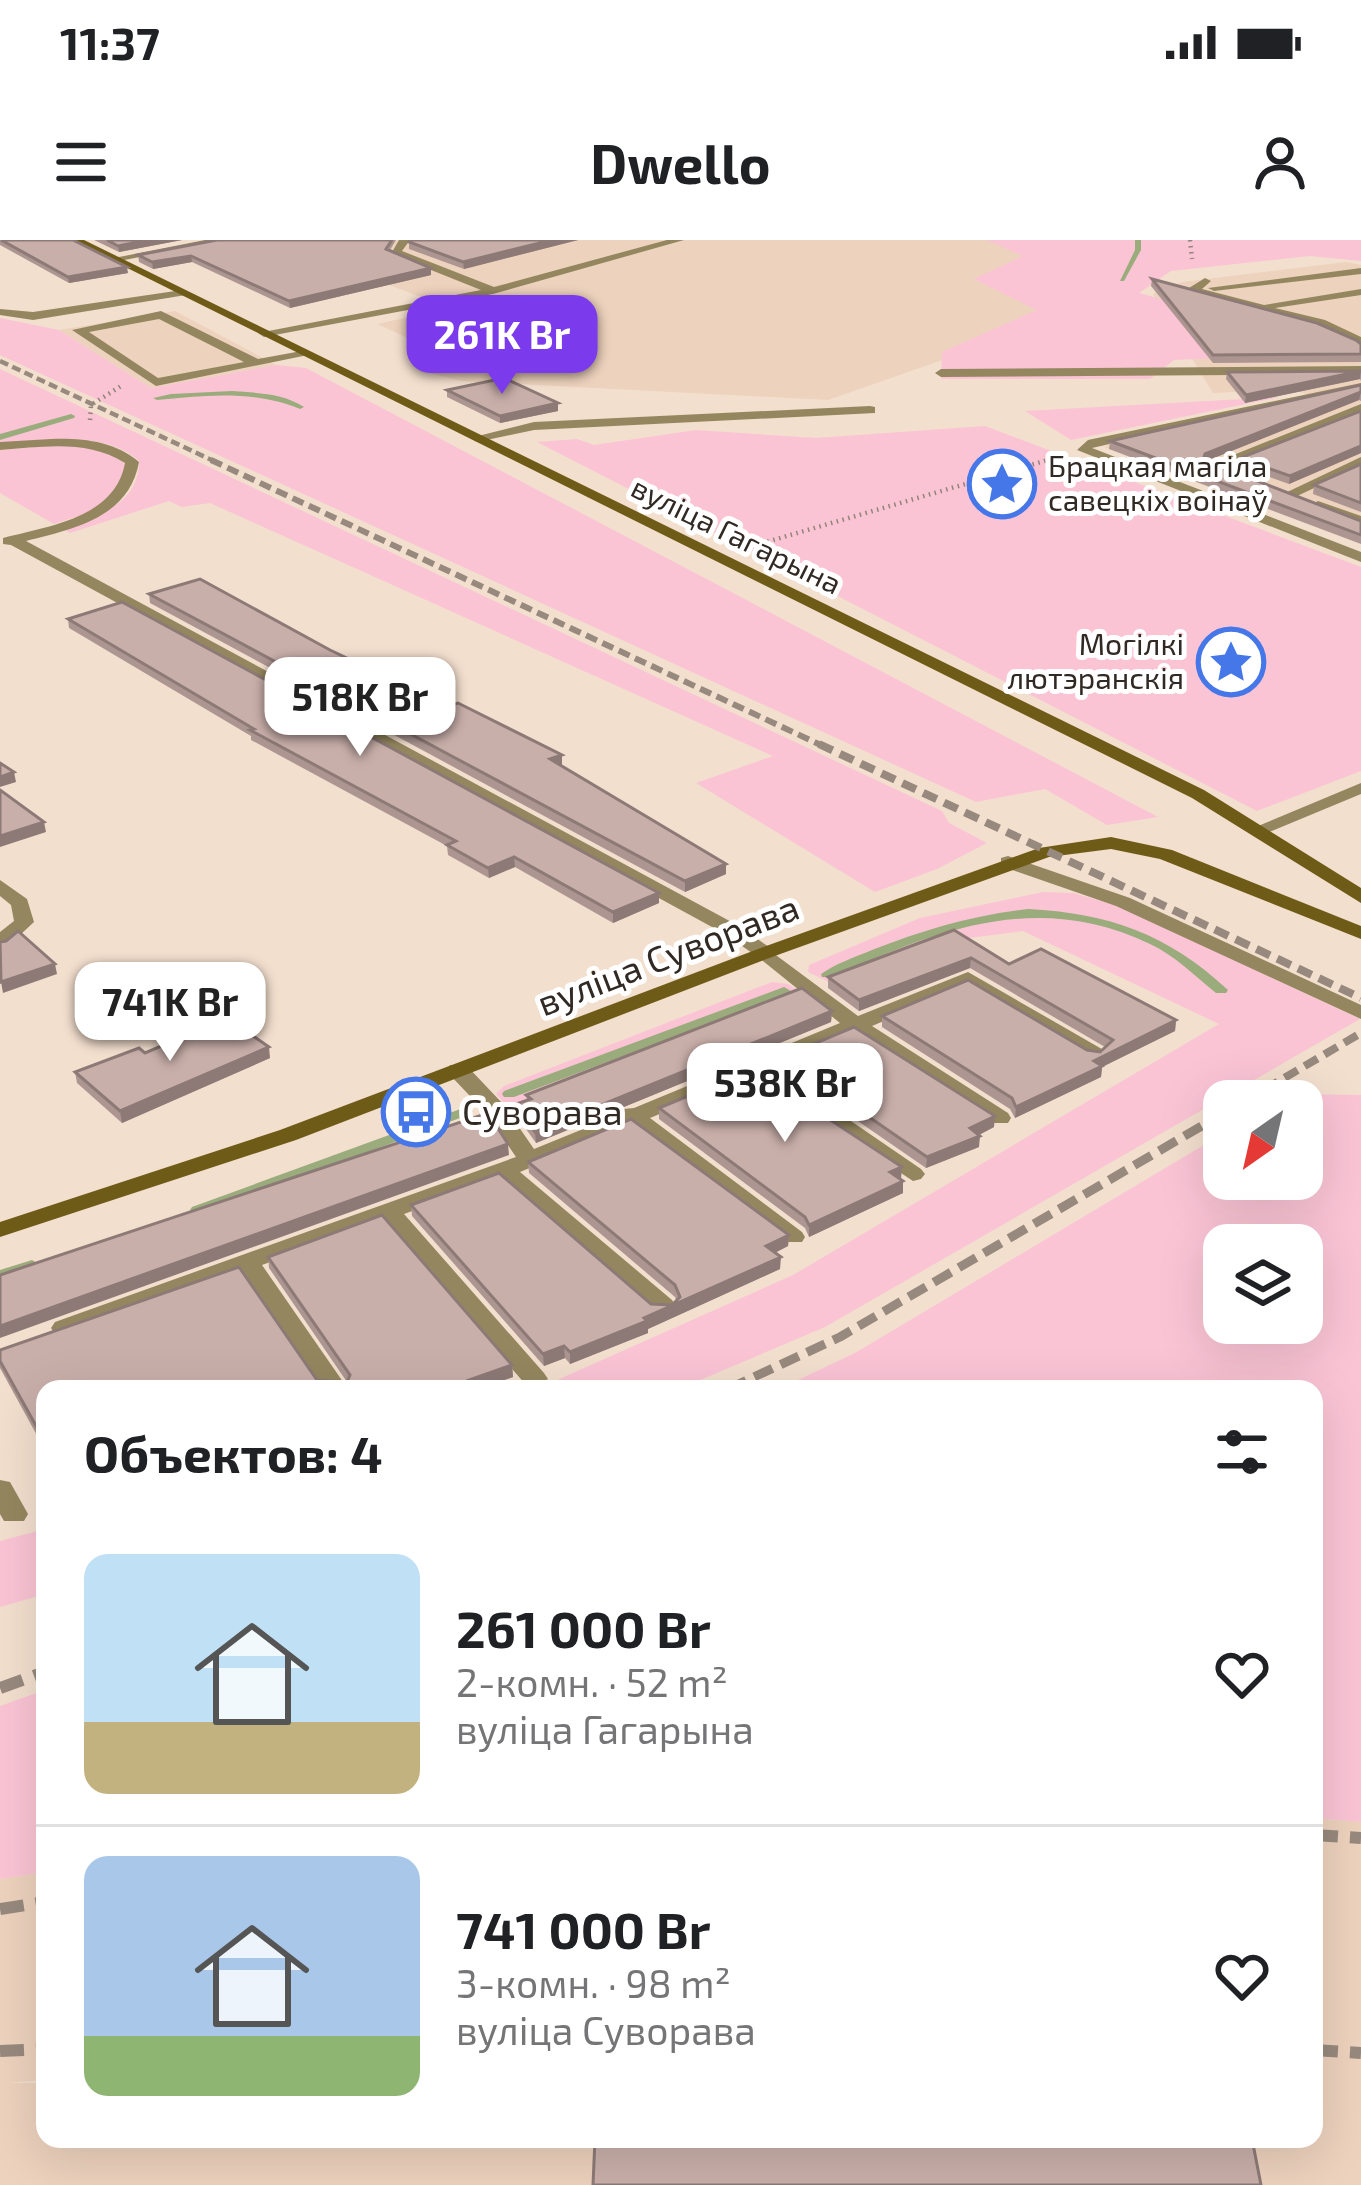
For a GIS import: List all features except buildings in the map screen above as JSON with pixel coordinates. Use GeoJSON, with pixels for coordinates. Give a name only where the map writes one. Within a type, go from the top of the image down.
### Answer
{"type":"FeatureCollection","features":[{"type":"Feature","properties":{"kind":"main road","name":"вуліца Гагарына"},"geometry":{"type":"LineString","coordinates":[[76,240],[1177,784],[1260,830],[1361,897]]}},
{"type":"Feature","properties":{"kind":"main road","name":"вуліца Суворава"},"geometry":{"type":"LineString","coordinates":[[0,1230],[289,1135],[1008,862],[1112,843],[1165,854],[1361,933]]}},
{"type":"Feature","properties":{"kind":"street"},"geometry":{"type":"LineString","coordinates":[[114,259],[224,240]]}},
{"type":"Feature","properties":{"kind":"street"},"geometry":{"type":"LineString","coordinates":[[405,240],[395,252],[493,291]]}},
{"type":"Feature","properties":{"kind":"street"},"geometry":{"type":"LineString","coordinates":[[264,333],[493,291],[680,240]]}},
{"type":"Feature","properties":{"kind":"street"},"geometry":{"type":"LineString","coordinates":[[1361,271],[1199,285],[1361,340]]}},
{"type":"Feature","properties":{"kind":"street"},"geometry":{"type":"LineString","coordinates":[[0,312],[33,316],[182,292]]}},
{"type":"Feature","properties":{"kind":"street"},"geometry":{"type":"LineString","coordinates":[[1262,306],[1361,292]]}},
{"type":"Feature","properties":{"kind":"street"},"geometry":{"type":"LineString","coordinates":[[258,364],[161,315],[78,329],[156,382],[258,364],[307,354]]}},
{"type":"Feature","properties":{"kind":"street"},"geometry":{"type":"LineString","coordinates":[[1321,323],[1361,318]]}},
{"type":"Feature","properties":{"kind":"street"},"geometry":{"type":"LineString","coordinates":[[941,373],[1361,370]]}},
{"type":"Feature","properties":{"kind":"street"},"geometry":{"type":"LineString","coordinates":[[1361,388],[1271,403],[1088,444],[1084,450],[1361,557]]}},
{"type":"Feature","properties":{"kind":"street"},"geometry":{"type":"LineString","coordinates":[[1251,480],[1213,466],[1361,408]]}},
{"type":"Feature","properties":{"kind":"street"},"geometry":{"type":"LineString","coordinates":[[477,438],[534,426],[870,410]]}},
{"type":"Feature","properties":{"kind":"street"},"geometry":{"type":"LineString","coordinates":[[0,446],[96,445],[120,452],[132,462],[133,478],[116,502],[6,541]]}},
{"type":"Feature","properties":{"kind":"street"},"geometry":{"type":"LineString","coordinates":[[1290,494],[1361,461]]}},
{"type":"Feature","properties":{"kind":"street"},"geometry":{"type":"LineString","coordinates":[[1270,487],[1361,521]]}},
{"type":"Feature","properties":{"kind":"street"},"geometry":{"type":"LineString","coordinates":[[6,541],[730,929],[853,1023],[1000,1118]]}},
{"type":"Feature","properties":{"kind":"street"},"geometry":{"type":"LineString","coordinates":[[1260,830],[1361,788]]}},
{"type":"Feature","properties":{"kind":"street"},"geometry":{"type":"LineString","coordinates":[[1008,862],[1057,883],[1123,902],[1361,1013]]}},
{"type":"Feature","properties":{"kind":"street"},"geometry":{"type":"LineString","coordinates":[[0,886],[20,903],[24,922],[0,944]]}},
{"type":"Feature","properties":{"kind":"street"},"geometry":{"type":"LineString","coordinates":[[40,1337],[504,1170],[528,1156],[968,978],[1096,1052]]}},
{"type":"Feature","properties":{"kind":"street"},"geometry":{"type":"LineString","coordinates":[[754,1065],[913,1174]]}},
{"type":"Feature","properties":{"kind":"street"},"geometry":{"type":"LineString","coordinates":[[458,1070],[495,1109],[528,1156]]}},
{"type":"Feature","properties":{"kind":"street"},"geometry":{"type":"LineString","coordinates":[[631,1114],[793,1237]]}},
{"type":"Feature","properties":{"kind":"street"},"geometry":{"type":"LineString","coordinates":[[504,1170],[663,1306]]}},
{"type":"Feature","properties":{"kind":"street"},"geometry":{"type":"LineString","coordinates":[[390,1213],[535,1379]]}},
{"type":"Feature","properties":{"kind":"street"},"geometry":{"type":"LineString","coordinates":[[248,1263],[329,1380]]}},
{"type":"Feature","properties":{"kind":"path"},"geometry":{"type":"LineString","coordinates":[[96,445],[91,405],[141,374]]}},
{"type":"Feature","properties":{"kind":"path"},"geometry":{"type":"LineString","coordinates":[[752,546],[1084,450]]}},
{"type":"Feature","properties":{"kind":"shaded area"},"geometry":{"type":"Polygon","coordinates":[[[348,240],[1077,240],[1099,305],[828,400],[461,381],[426,372],[460,362],[377,324],[450,308],[318,258],[348,240]]]}},
{"type":"Feature","properties":{"kind":"shaded area"},"geometry":{"type":"Polygon","coordinates":[[[987,240],[1361,240],[1361,261],[1310,256],[1171,271],[1139,293],[1283,333],[1323,354],[1174,360],[1150,379],[941,379],[942,352],[1037,310],[974,279],[1023,256],[987,240]]]}},
{"type":"Feature","properties":{"kind":"shaded area"},"geometry":{"type":"Polygon","coordinates":[[[1346,262],[1361,265],[1361,544],[1104,447],[1311,396],[1292,389],[1213,393],[1153,294],[1182,282],[1346,262]]]}},
{"type":"Feature","properties":{"kind":"shaded area"},"geometry":{"type":"Polygon","coordinates":[[[175,311],[276,365],[151,388],[59,330],[175,311]]]}},
{"type":"Feature","properties":{"kind":"shaded area"},"geometry":{"type":"Polygon","coordinates":[[[0,318],[59,330],[151,388],[276,365],[306,368],[1158,817],[1107,825],[1045,789],[976,802],[0,355],[0,318]]]}},
{"type":"Feature","properties":{"kind":"shaded area"},"geometry":{"type":"Polygon","coordinates":[[[0,369],[942,811],[949,823],[987,843],[937,869],[875,892],[696,783],[773,756],[210,503],[182,507],[169,501],[70,533],[60,528],[123,499],[132,489],[139,461],[109,444],[91,441],[0,443],[0,369]]]}},
{"type":"Feature","properties":{"kind":"shaded area"},"geometry":{"type":"Polygon","coordinates":[[[1279,397],[1071,440],[1025,411],[1279,397]]]}},
{"type":"Feature","properties":{"kind":"shaded area"},"geometry":{"type":"Polygon","coordinates":[[[985,426],[1361,567],[1361,771],[1257,811],[537,442],[577,439],[594,445],[696,430],[816,438],[985,426]]]}},
{"type":"Feature","properties":{"kind":"shaded area"},"geometry":{"type":"Polygon","coordinates":[[[92,447],[114,454],[125,464],[124,478],[112,498],[54,524],[0,493],[0,450],[92,447]]]}},
{"type":"Feature","properties":{"kind":"shaded area"},"geometry":{"type":"Polygon","coordinates":[[[1043,892],[1074,893],[1118,906],[1360,1019],[1254,1080],[1203,1080],[1203,1109],[825,1327],[700,1380],[557,1380],[793,1275],[1219,1024],[1023,931],[953,940],[835,985],[808,972],[809,965],[920,918],[1043,892]]]}},
{"type":"Feature","properties":{"kind":"shaded area"},"geometry":{"type":"Polygon","coordinates":[[[772,982],[788,984],[802,993],[799,1000],[512,1112],[496,1094],[504,1086],[772,982]]]}},
{"type":"Feature","properties":{"kind":"shaded area"},"geometry":{"type":"Polygon","coordinates":[[[1323,1094],[1361,1095],[1361,1822],[1323,1819],[1323,1380],[798,1380],[855,1353],[1203,1146],[1203,1200],[1323,1200],[1323,1094]]]}},
{"type":"Feature","properties":{"kind":"shaded area"},"geometry":{"type":"Polygon","coordinates":[[[36,1531],[36,1597],[0,1607],[0,1541],[36,1531]]]}},
{"type":"Feature","properties":{"kind":"shaded area"},"geometry":{"type":"Polygon","coordinates":[[[36,1693],[36,1873],[0,1879],[0,1706],[36,1693]]]}},
{"type":"Feature","properties":{"kind":"shaded area"},"geometry":{"type":"Polygon","coordinates":[[[1323,1819],[1361,1822],[1361,2185],[0,2185],[0,1879],[36,1873],[36,2081],[6,2083],[36,2083],[36,2148],[1323,2148],[1323,1819]]]}},
{"type":"Feature","properties":{"kind":"waterway"},"geometry":{"type":"LineString","coordinates":[[1122,280],[1138,250],[1138,240]]}},
{"type":"Feature","properties":{"kind":"waterway"},"geometry":{"type":"LineString","coordinates":[[157,398],[253,395],[300,407]]}},
{"type":"Feature","properties":{"kind":"waterway"},"geometry":{"type":"LineString","coordinates":[[0,437],[71,416]]}},
{"type":"Feature","properties":{"kind":"waterway"},"geometry":{"type":"LineString","coordinates":[[827,974],[948,927],[1028,913],[1110,924],[1154,941],[1221,990]]}},
{"type":"Feature","properties":{"kind":"waterway"},"geometry":{"type":"LineString","coordinates":[[509,1094],[784,991]]}},
{"type":"Feature","properties":{"kind":"waterway"},"geometry":{"type":"LineString","coordinates":[[197,1210],[466,1111]]}},
{"type":"Feature","properties":{"kind":"waterway"},"geometry":{"type":"LineString","coordinates":[[0,1275],[32,1265]]}},
{"type":"Feature","properties":{"kind":"railway"},"geometry":{"type":"LineString","coordinates":[[0,361],[218,463]]}},
{"type":"Feature","properties":{"kind":"railway"},"geometry":{"type":"LineString","coordinates":[[211,460],[825,747]]}},
{"type":"Feature","properties":{"kind":"railway"},"geometry":{"type":"LineString","coordinates":[[819,744],[1361,998]]}},
{"type":"Feature","properties":{"kind":"railway"},"geometry":{"type":"LineString","coordinates":[[1281,1080],[1361,1033]]}},
{"type":"Feature","properties":{"kind":"railway"},"geometry":{"type":"LineString","coordinates":[[747,1380],[840,1337],[1203,1125]]}},
{"type":"Feature","properties":{"kind":"railway"},"geometry":{"type":"LineString","coordinates":[[0,1688],[36,1675]]}},
{"type":"Feature","properties":{"kind":"railway"},"geometry":{"type":"LineString","coordinates":[[1323,1836],[1361,1838]]}},
{"type":"Feature","properties":{"kind":"railway"},"geometry":{"type":"LineString","coordinates":[[0,1909],[36,1903]]}},
{"type":"Feature","properties":{"kind":"railway"},"geometry":{"type":"LineString","coordinates":[[0,2051],[36,2049]]}},
{"type":"Feature","properties":{"kind":"railway"},"geometry":{"type":"LineString","coordinates":[[1323,2051],[1361,2053]]}},
{"type":"Feature","properties":{"kind":"place","name":"Брацкая магіла савецкіх воінаў"},"geometry":{"type":"Point","coordinates":[1002,484]}},
{"type":"Feature","properties":{"kind":"place","name":"Могілкі лютэранскія"},"geometry":{"type":"Point","coordinates":[1231,662]}},
{"type":"Feature","properties":{"kind":"place","name":"Суворава"},"geometry":{"type":"Point","coordinates":[416,1112]}}]}
